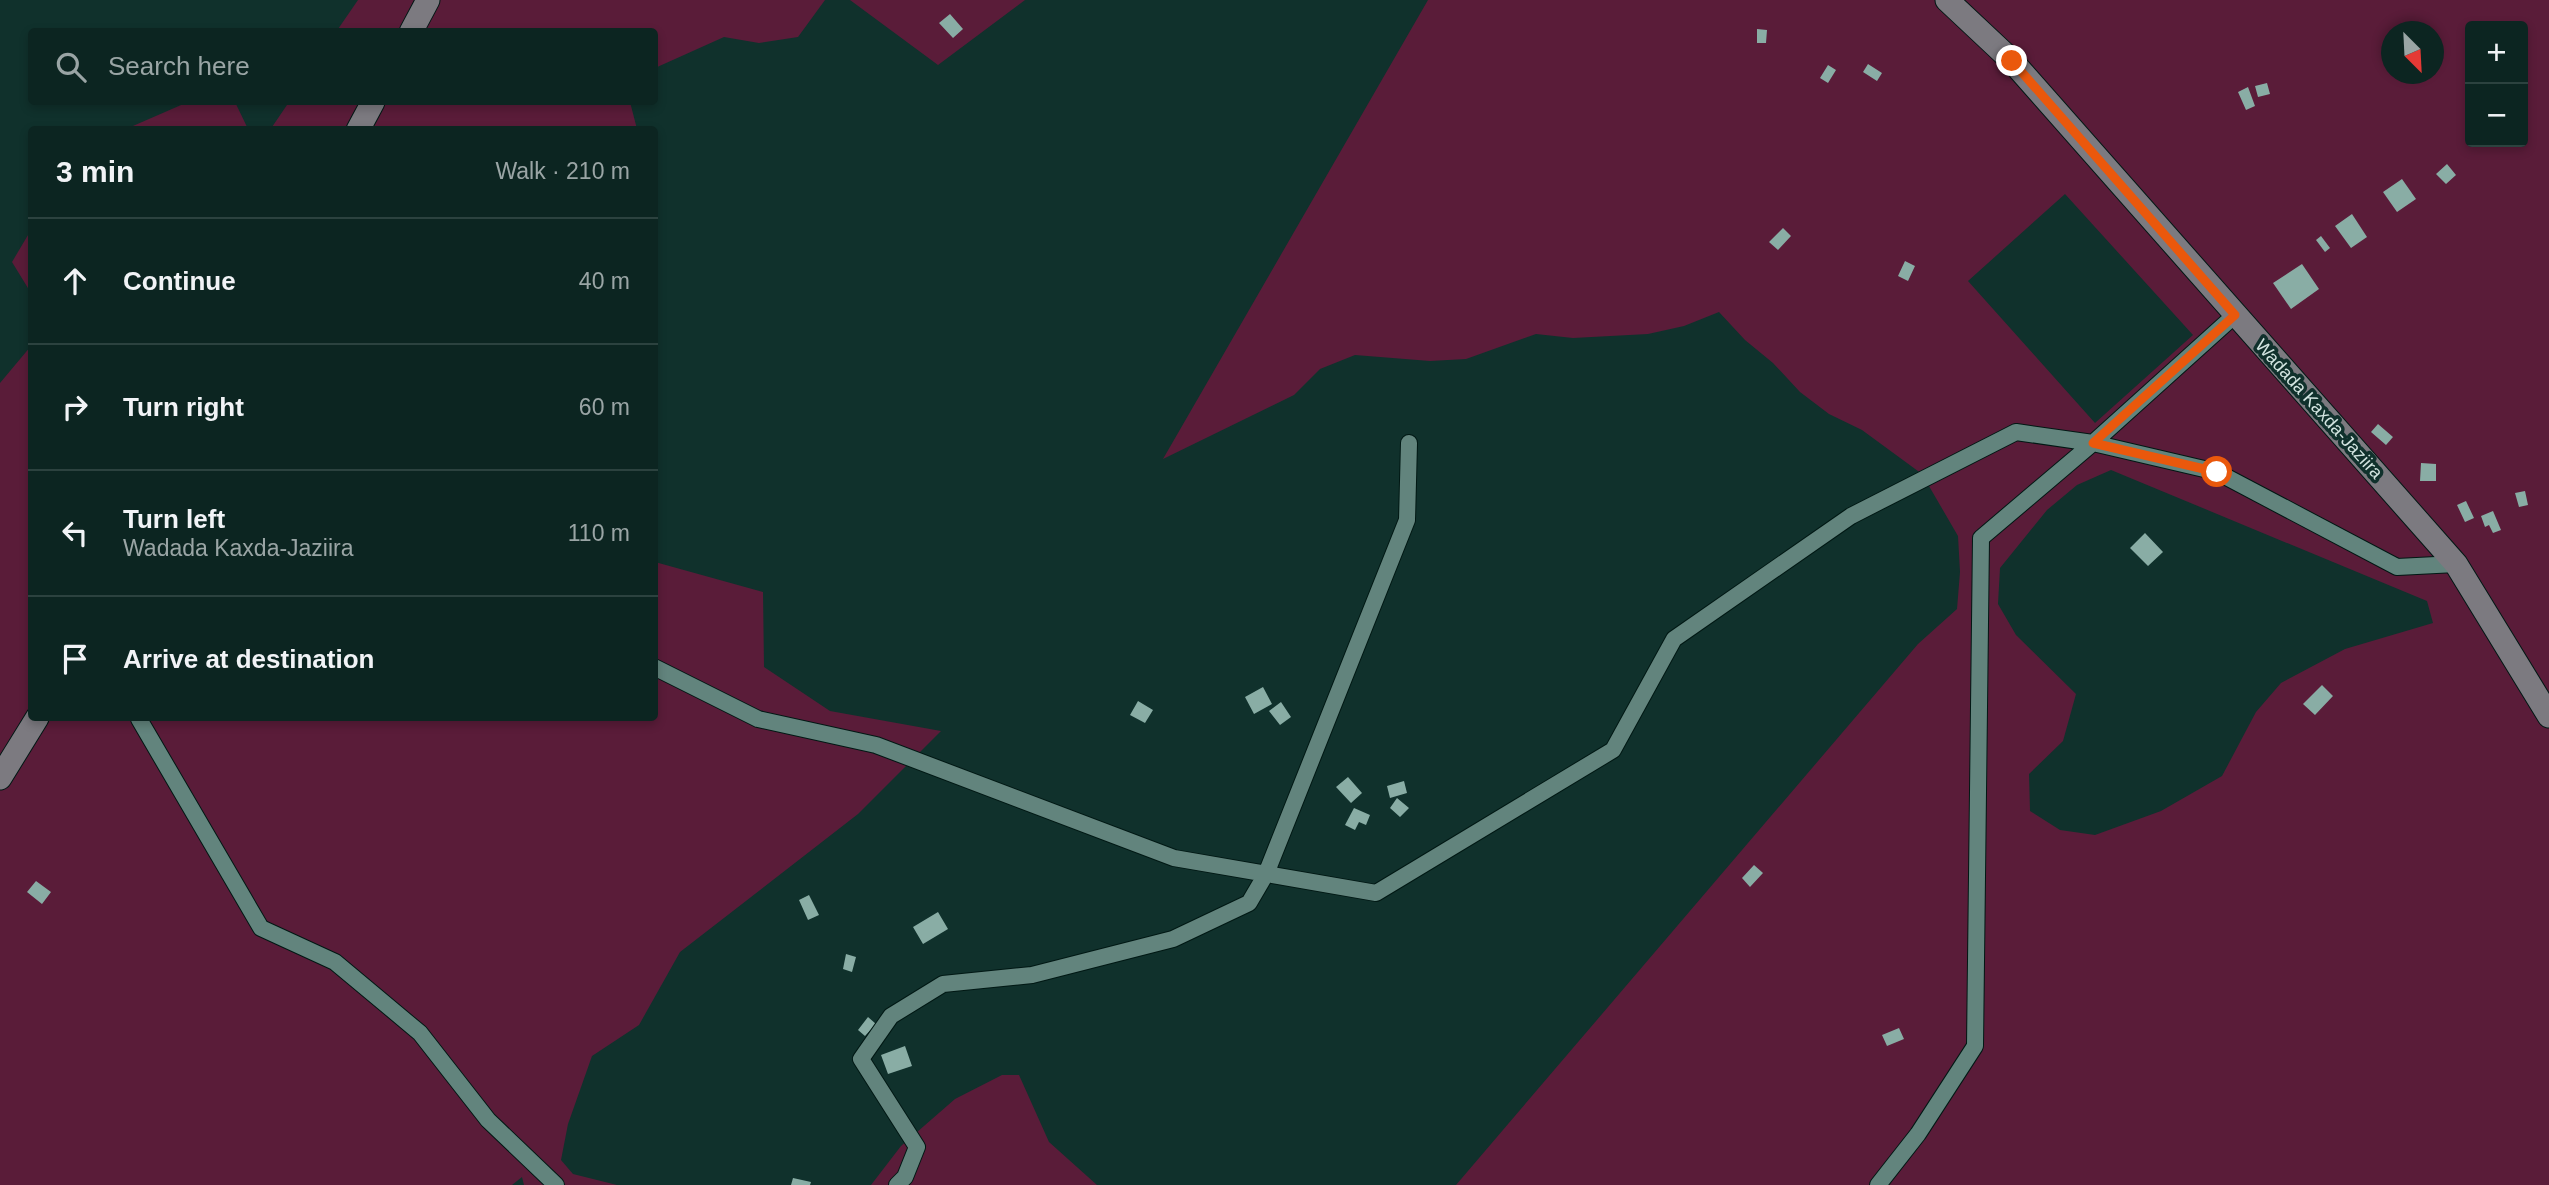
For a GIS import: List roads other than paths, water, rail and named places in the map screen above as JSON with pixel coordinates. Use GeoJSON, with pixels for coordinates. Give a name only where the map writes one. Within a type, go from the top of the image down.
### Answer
{"type":"FeatureCollection","features":[{"type":"Feature","properties":{"kind":"street"},"geometry":{"type":"LineString","coordinates":[[413,28],[428,0]]}},
{"type":"Feature","properties":{"kind":"street","name":"Wadada Kaxda-Jaziira"},"geometry":{"type":"LineString","coordinates":[[1947,0],[2012,61],[2456,564],[2549,716]]}},
{"type":"Feature","properties":{"kind":"street"},"geometry":{"type":"LineString","coordinates":[[360,126],[371,105]]}},
{"type":"Feature","properties":{"kind":"street"},"geometry":{"type":"LineString","coordinates":[[1878,1185],[1918,1134],[1975,1046],[1980,538],[2093,443],[2235,315]]}},
{"type":"Feature","properties":{"kind":"street"},"geometry":{"type":"LineString","coordinates":[[658,669],[758,719],[876,745],[1174,858],[1376,893],[1613,750],[1674,639],[1851,516],[2016,432],[2093,443],[2217,472],[2396,567],[2456,564]]}},
{"type":"Feature","properties":{"kind":"street"},"geometry":{"type":"LineString","coordinates":[[897,1185],[905,1177],[917,1147],[861,1059],[891,1016],[943,984],[1032,975],[1173,939],[1249,903],[1266,874],[1406,520],[1409,443]]}},
{"type":"Feature","properties":{"kind":"street"},"geometry":{"type":"LineString","coordinates":[[0,778],[35,721]]}},
{"type":"Feature","properties":{"kind":"street"},"geometry":{"type":"LineString","coordinates":[[141,721],[261,928],[335,962],[420,1034],[488,1120],[556,1185]]}}]}
